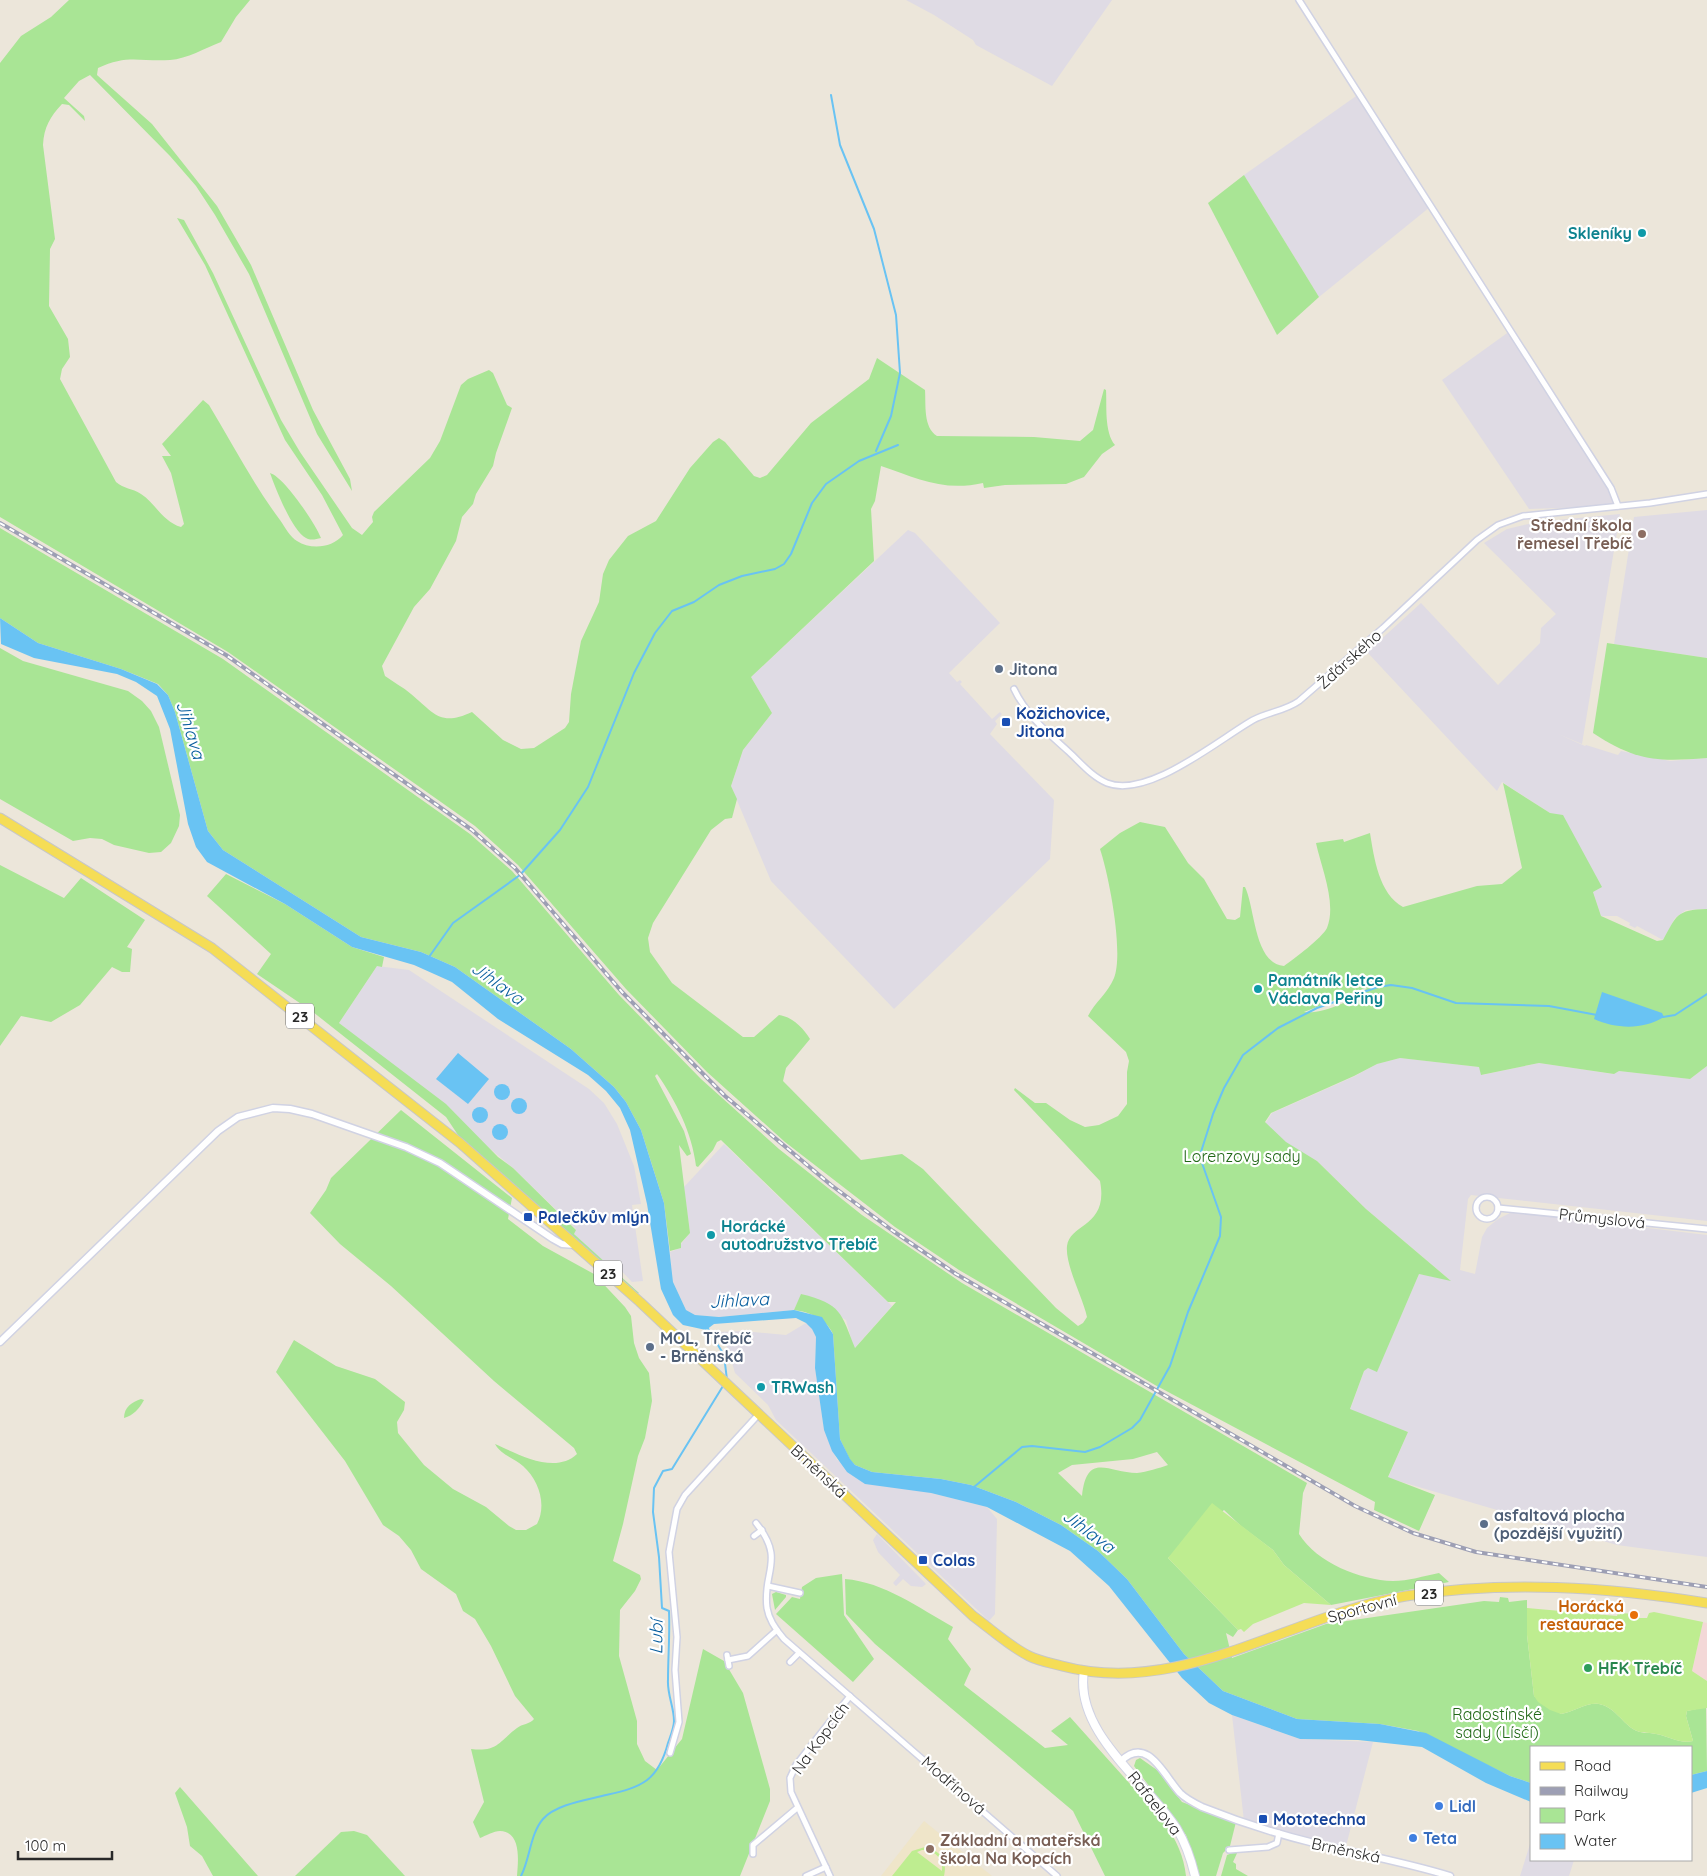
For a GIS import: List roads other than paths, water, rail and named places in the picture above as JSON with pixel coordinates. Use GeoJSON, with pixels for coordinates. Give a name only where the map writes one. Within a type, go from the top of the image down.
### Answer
{"type":"FeatureCollection","features":[{"type":"Feature","properties":{"kind":"main road","name":"23"},"geometry":{"type":"LineString","coordinates":[[0,818],[164,917],[229,961],[452,1136],[577,1245]]}},
{"type":"Feature","properties":{"kind":"main road","name":"Brněnská"},"geometry":{"type":"LineString","coordinates":[[577,1245],[973,1616],[1001,1638],[1028,1655],[1084,1671]]}},
{"type":"Feature","properties":{"kind":"main road","name":"Sportovní"},"geometry":{"type":"LineString","coordinates":[[1084,1671],[1116,1674],[1156,1672],[1192,1664],[1350,1609],[1447,1590],[1534,1586],[1685,1599],[1707,1603]]}},
{"type":"Feature","properties":{"kind":"main road"},"geometry":{"type":"LineString","coordinates":[[1084,1671],[1083,1681],[1086,1702],[1094,1724],[1121,1761]]}},
{"type":"Feature","properties":{"kind":"main road","name":"Rafaelova"},"geometry":{"type":"LineString","coordinates":[[1121,1761],[1178,1830],[1188,1852],[1195,1876]]}},
{"type":"Feature","properties":{"kind":"street"},"geometry":{"type":"LineString","coordinates":[[1299,0],[1601,472],[1611,488],[1618,506]]}},
{"type":"Feature","properties":{"kind":"street","name":"Žďárského"},"geometry":{"type":"LineString","coordinates":[[1014,689],[1028,715],[1102,780],[1120,786],[1145,782],[1198,754],[1254,720],[1299,701],[1370,640],[1477,540],[1498,525],[1523,516],[1707,494]]}},
{"type":"Feature","properties":{"kind":"street"},"geometry":{"type":"LineString","coordinates":[[0,1342],[218,1130],[246,1114],[273,1108],[290,1109],[312,1114],[406,1147],[440,1163],[552,1239],[562,1244],[577,1245]]}},
{"type":"Feature","properties":{"kind":"street","name":"Průmyslová"},"geometry":{"type":"LineString","coordinates":[[1486,1198],[1492,1199],[1498,1208],[1495,1215],[1489,1219],[1482,1218],[1476,1209],[1480,1200],[1486,1198]]}},
{"type":"Feature","properties":{"kind":"street","name":"Průmyslová"},"geometry":{"type":"LineString","coordinates":[[1498,1208],[1707,1229]]}},
{"type":"Feature","properties":{"kind":"street"},"geometry":{"type":"LineString","coordinates":[[670,1753],[679,1722],[675,1670],[677,1638],[669,1552],[677,1509],[685,1495],[758,1415]]}},
{"type":"Feature","properties":{"kind":"street"},"geometry":{"type":"LineString","coordinates":[[728,1660],[748,1656],[777,1630],[767,1609],[768,1586],[773,1562],[771,1549],[762,1530],[756,1523]]}},
{"type":"Feature","properties":{"kind":"street"},"geometry":{"type":"LineString","coordinates":[[754,1536],[762,1530]]}},
{"type":"Feature","properties":{"kind":"street"},"geometry":{"type":"LineString","coordinates":[[768,1586],[800,1593]]}},
{"type":"Feature","properties":{"kind":"street","name":"Modřínová"},"geometry":{"type":"LineString","coordinates":[[777,1630],[798,1652],[1057,1876]]}},
{"type":"Feature","properties":{"kind":"street"},"geometry":{"type":"LineString","coordinates":[[790,1662],[798,1652]]}},
{"type":"Feature","properties":{"kind":"street","name":"Na Kopcích"},"geometry":{"type":"LineString","coordinates":[[830,1876],[797,1808],[790,1785],[793,1772],[850,1696]]}},
{"type":"Feature","properties":{"kind":"street","name":"Brněnská"},"geometry":{"type":"LineString","coordinates":[[1121,1761],[1131,1753],[1145,1754],[1154,1760],[1179,1792],[1189,1800],[1209,1809],[1279,1833],[1434,1874],[1450,1876]]}},
{"type":"Feature","properties":{"kind":"street"},"geometry":{"type":"LineString","coordinates":[[753,1854],[753,1845],[797,1808]]}},
{"type":"Feature","properties":{"kind":"street"},"geometry":{"type":"LineString","coordinates":[[1230,1850],[1268,1847],[1277,1843],[1279,1833]]}},
{"type":"Feature","properties":{"kind":"street"},"geometry":{"type":"LineString","coordinates":[[806,1876],[826,1868]]}},
{"type":"Feature","properties":{"kind":"water"},"geometry":{"type":"Polygon","coordinates":[[[0,618],[38,643],[121,669],[157,684],[168,695],[175,712],[208,831],[223,850],[361,937],[421,952],[455,967],[571,1049],[614,1087],[626,1102],[641,1130],[664,1203],[673,1282],[686,1310],[695,1315],[719,1317],[794,1310],[822,1317],[833,1334],[840,1439],[855,1465],[872,1472],[941,1479],[971,1485],[1016,1502],[1061,1525],[1098,1551],[1127,1579],[1184,1654],[1223,1691],[1297,1719],[1380,1724],[1426,1733],[1510,1776],[1530,1783],[1530,1802],[1486,1783],[1422,1747],[1358,1740],[1300,1739],[1232,1715],[1209,1703],[1182,1678],[1109,1586],[1070,1551],[987,1507],[931,1493],[865,1484],[847,1472],[832,1451],[824,1430],[815,1368],[816,1337],[806,1323],[796,1318],[714,1324],[706,1330],[683,1325],[673,1315],[661,1289],[647,1204],[630,1130],[620,1108],[606,1091],[588,1075],[498,1019],[452,982],[414,965],[352,947],[285,904],[207,862],[196,847],[188,824],[170,729],[157,696],[136,682],[117,674],[34,658],[1,644],[0,618]]]}},
{"type":"Feature","properties":{"kind":"water"},"geometry":{"type":"Polygon","coordinates":[[[1602,992],[1662,1013],[1664,1017],[1647,1024],[1629,1027],[1611,1025],[1594,1019],[1602,992]]]}},
{"type":"Feature","properties":{"kind":"water"},"geometry":{"type":"Polygon","coordinates":[[[458,1053],[489,1079],[468,1104],[436,1079],[458,1053]]]}},
{"type":"Feature","properties":{"kind":"water"},"geometry":{"type":"Polygon","coordinates":[[[499,1084],[505,1084],[510,1089],[508,1098],[499,1100],[494,1095],[494,1089],[499,1084]]]}},
{"type":"Feature","properties":{"kind":"water"},"geometry":{"type":"Polygon","coordinates":[[[516,1098],[522,1098],[527,1103],[525,1112],[516,1114],[511,1109],[511,1103],[516,1098]]]}},
{"type":"Feature","properties":{"kind":"water"},"geometry":{"type":"Polygon","coordinates":[[[477,1107],[483,1107],[488,1112],[486,1121],[477,1123],[472,1118],[472,1112],[477,1107]]]}},
{"type":"Feature","properties":{"kind":"water"},"geometry":{"type":"Polygon","coordinates":[[[497,1124],[503,1124],[508,1129],[506,1138],[497,1140],[492,1135],[492,1129],[497,1124]]]}},
{"type":"Feature","properties":{"kind":"water"},"geometry":{"type":"Polygon","coordinates":[[[1707,1771],[1707,1788],[1692,1793],[1692,1775],[1707,1771]]]}},
{"type":"Feature","properties":{"kind":"waterway"},"geometry":{"type":"LineString","coordinates":[[831,95],[840,145],[874,229],[896,315],[900,373],[891,416],[876,451]]}},
{"type":"Feature","properties":{"kind":"waterway"},"geometry":{"type":"LineString","coordinates":[[429,957],[453,923],[520,875],[560,830],[588,787],[634,673],[655,633],[672,611],[694,602],[719,585],[742,576],[775,569],[784,564],[791,554],[812,503],[826,484],[859,461],[898,445]]}},
{"type":"Feature","properties":{"kind":"waterway"},"geometry":{"type":"LineString","coordinates":[[974,1487],[1022,1447],[1032,1446],[1085,1452],[1100,1447],[1132,1428],[1140,1420],[1170,1366],[1188,1312],[1220,1236],[1221,1217],[1202,1163],[1201,1152],[1213,1114],[1224,1088],[1243,1055],[1278,1028],[1317,1008],[1378,987],[1391,985],[1412,988],[1456,1003],[1549,1006],[1597,1015]]}},
{"type":"Feature","properties":{"kind":"waterway"},"geometry":{"type":"LineString","coordinates":[[1663,1017],[1675,1015],[1707,994]]}},
{"type":"Feature","properties":{"kind":"waterway","name":"Lubí"},"geometry":{"type":"LineString","coordinates":[[707,1327],[724,1355],[727,1380]]}},
{"type":"Feature","properties":{"kind":"waterway","name":"Lubí"},"geometry":{"type":"LineString","coordinates":[[521,1876],[535,1832],[543,1819],[556,1810],[572,1803],[619,1792],[639,1785],[653,1774],[664,1756],[674,1721],[668,1685],[669,1611],[662,1608],[659,1557],[653,1512],[654,1488],[663,1471],[672,1469],[723,1386]]}},
{"type":"Feature","properties":{"kind":"railway"},"geometry":{"type":"LineString","coordinates":[[0,523],[226,655],[472,830],[515,868],[622,992],[725,1096],[831,1185],[893,1231],[956,1274],[1355,1506],[1413,1533],[1476,1552],[1707,1587]]}},
{"type":"Feature","properties":{"kind":"place","name":"Skleníky"},"geometry":{"type":"Point","coordinates":[1642,233]}},
{"type":"Feature","properties":{"kind":"place","name":"Střední škola řemesel Třebíč"},"geometry":{"type":"Point","coordinates":[1642,534]}},
{"type":"Feature","properties":{"kind":"place","name":"Jitona"},"geometry":{"type":"Point","coordinates":[999,669]}},
{"type":"Feature","properties":{"kind":"place","name":"Kožichovice, Jitona"},"geometry":{"type":"Point","coordinates":[1006,722]}},
{"type":"Feature","properties":{"kind":"place","name":"Památník letce Václava Peřiny"},"geometry":{"type":"Point","coordinates":[1258,989]}},
{"type":"Feature","properties":{"kind":"place","name":"Palečkův mlýn"},"geometry":{"type":"Point","coordinates":[528,1217]}},
{"type":"Feature","properties":{"kind":"place","name":"Horácké autodružstvo Třebíč"},"geometry":{"type":"Point","coordinates":[711,1235]}},
{"type":"Feature","properties":{"kind":"place","name":"MOL, Třebíč - Brněnská"},"geometry":{"type":"Point","coordinates":[650,1347]}},
{"type":"Feature","properties":{"kind":"place","name":"TRWash"},"geometry":{"type":"Point","coordinates":[761,1387]}},
{"type":"Feature","properties":{"kind":"place","name":"asfaltová plocha (pozdější využití)"},"geometry":{"type":"Point","coordinates":[1484,1524]}},
{"type":"Feature","properties":{"kind":"place","name":"Colas"},"geometry":{"type":"Point","coordinates":[923,1560]}},
{"type":"Feature","properties":{"kind":"place","name":"Horácká restaurace"},"geometry":{"type":"Point","coordinates":[1634,1615]}},
{"type":"Feature","properties":{"kind":"place","name":"HFK Třebíč"},"geometry":{"type":"Point","coordinates":[1588,1668]}},
{"type":"Feature","properties":{"kind":"place","name":"Lidl"},"geometry":{"type":"Point","coordinates":[1439,1806]}},
{"type":"Feature","properties":{"kind":"place","name":"Mototechna"},"geometry":{"type":"Point","coordinates":[1263,1819]}},
{"type":"Feature","properties":{"kind":"place","name":"Teta"},"geometry":{"type":"Point","coordinates":[1413,1838]}},
{"type":"Feature","properties":{"kind":"place","name":"Základní a mateřská škola Na Kopcích"},"geometry":{"type":"Point","coordinates":[930,1849]}},
{"type":"Feature","properties":{"kind":"water label","name":"Jihlava"},"geometry":{"type":"Point","coordinates":[191,730]}},
{"type":"Feature","properties":{"kind":"water label","name":"Jihlava"},"geometry":{"type":"Point","coordinates":[498,983]}},
{"type":"Feature","properties":{"kind":"water label","name":"Jihlava"},"geometry":{"type":"Point","coordinates":[739,1300]}},
{"type":"Feature","properties":{"kind":"water label","name":"Jihlava"},"geometry":{"type":"Point","coordinates":[1089,1531]}},
{"type":"Feature","properties":{"kind":"park label","name":"Lorenzovy sady"},"geometry":{"type":"Point","coordinates":[1242,1156]}},
{"type":"Feature","properties":{"kind":"park label","name":"Radostínské sady (Lísčí)"},"geometry":{"type":"Point","coordinates":[1497,1723]}}]}
